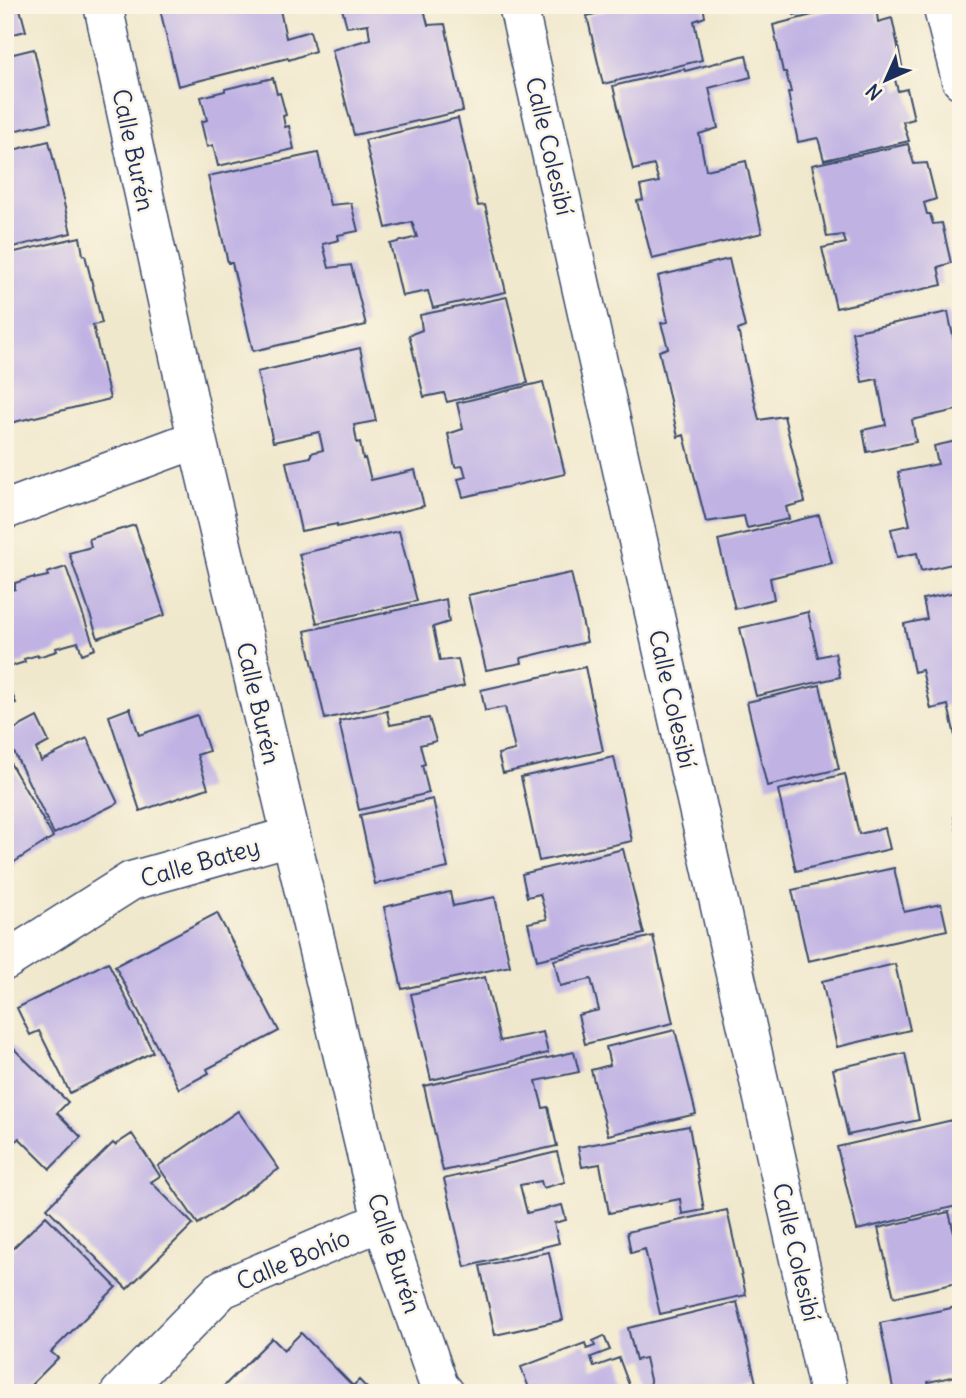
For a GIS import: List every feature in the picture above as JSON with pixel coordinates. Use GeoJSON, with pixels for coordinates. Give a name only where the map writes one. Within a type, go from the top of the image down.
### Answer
{"type":"FeatureCollection","features":[{"type":"Feature","properties":{"kind":"street","name":"Calle Burén"},"geometry":{"type":"LineString","coordinates":[[103,5],[197,439],[382,1221],[439,1386],[445,1393]]}},
{"type":"Feature","properties":{"kind":"street","name":"Calle Colesibí"},"geometry":{"type":"LineString","coordinates":[[518,5],[829,1393]]}},
{"type":"Feature","properties":{"kind":"street"},"geometry":{"type":"LineString","coordinates":[[943,5],[961,80]]}},
{"type":"Feature","properties":{"kind":"street"},"geometry":{"type":"LineString","coordinates":[[5,510],[197,439]]}},
{"type":"Feature","properties":{"kind":"street","name":"Calle Batey"},"geometry":{"type":"LineString","coordinates":[[5,961],[131,881],[290,836]]}},
{"type":"Feature","properties":{"kind":"street","name":"Calle Bohío"},"geometry":{"type":"LineString","coordinates":[[120,1393],[222,1289],[382,1221]]}},
{"type":"Feature","properties":{"kind":"building"},"geometry":{"type":"Polygon","coordinates":[[[5,5],[19,5],[26,31],[5,36],[5,5]]]}},
{"type":"Feature","properties":{"kind":"building"},"geometry":{"type":"Polygon","coordinates":[[[159,5],[279,5],[286,38],[310,31],[315,51],[289,60],[288,58],[178,86],[159,5]]]}},
{"type":"Feature","properties":{"kind":"building"},"geometry":{"type":"Polygon","coordinates":[[[341,5],[436,5],[424,9],[428,25],[445,24],[463,111],[354,135],[332,50],[370,39],[368,24],[347,27],[341,5]]]}},
{"type":"Feature","properties":{"kind":"building"},"geometry":{"type":"Polygon","coordinates":[[[703,5],[705,17],[694,21],[702,60],[603,84],[587,16],[613,9],[612,6],[703,5]]]}},
{"type":"Feature","properties":{"kind":"building"},"geometry":{"type":"Polygon","coordinates":[[[791,5],[826,5],[827,6],[794,15],[791,5]]]}},
{"type":"Feature","properties":{"kind":"building"},"geometry":{"type":"Polygon","coordinates":[[[851,5],[876,5],[878,22],[892,18],[903,70],[893,72],[898,91],[907,89],[914,119],[903,122],[909,141],[824,160],[818,138],[798,142],[788,93],[791,92],[786,72],[783,72],[773,25],[851,5]]]}},
{"type":"Feature","properties":{"kind":"building"},"geometry":{"type":"Polygon","coordinates":[[[34,49],[51,122],[5,133],[5,56],[34,49]]]}},
{"type":"Feature","properties":{"kind":"building"},"geometry":{"type":"Polygon","coordinates":[[[746,55],[751,77],[709,88],[718,128],[699,134],[706,170],[746,161],[762,233],[652,259],[637,201],[643,200],[640,186],[659,182],[654,165],[633,170],[613,86],[746,55]]]}},
{"type":"Feature","properties":{"kind":"building"},"geometry":{"type":"Polygon","coordinates":[[[273,78],[277,94],[280,93],[286,115],[283,116],[285,127],[289,126],[294,149],[218,166],[213,145],[207,147],[201,122],[207,120],[201,97],[273,78]]]}},
{"type":"Feature","properties":{"kind":"building"},"geometry":{"type":"Polygon","coordinates":[[[458,118],[478,206],[485,205],[506,292],[433,308],[428,291],[402,296],[390,244],[417,237],[412,222],[386,228],[365,140],[458,118]]]}},
{"type":"Feature","properties":{"kind":"building"},"geometry":{"type":"Polygon","coordinates":[[[49,141],[71,233],[5,249],[5,152],[49,141]]]}},
{"type":"Feature","properties":{"kind":"building"},"geometry":{"type":"Polygon","coordinates":[[[908,144],[914,164],[927,163],[936,199],[924,203],[927,214],[930,214],[933,224],[942,223],[951,263],[938,267],[942,285],[836,308],[822,248],[846,243],[843,235],[827,237],[812,165],[908,144]]]}},
{"type":"Feature","properties":{"kind":"building"},"geometry":{"type":"Polygon","coordinates":[[[318,153],[330,205],[351,203],[358,231],[338,235],[339,240],[323,244],[329,268],[351,265],[366,325],[253,351],[232,263],[228,263],[208,176],[318,153]]]}},
{"type":"Feature","properties":{"kind":"building"},"geometry":{"type":"Polygon","coordinates":[[[80,237],[102,323],[93,325],[110,399],[10,423],[5,405],[5,273],[10,272],[6,254],[80,237]]]}},
{"type":"Feature","properties":{"kind":"building"},"geometry":{"type":"Polygon","coordinates":[[[729,259],[745,327],[738,330],[759,420],[784,416],[805,502],[786,507],[789,519],[747,528],[744,516],[706,522],[684,435],[678,437],[659,351],[668,348],[661,323],[668,322],[658,276],[729,259]]]}},
{"type":"Feature","properties":{"kind":"building"},"geometry":{"type":"Polygon","coordinates":[[[507,297],[528,383],[447,402],[444,393],[424,397],[409,335],[422,330],[420,315],[507,297]]]}},
{"type":"Feature","properties":{"kind":"building"},"geometry":{"type":"Polygon","coordinates":[[[948,312],[961,375],[961,409],[912,420],[916,442],[867,452],[863,430],[886,425],[877,379],[862,382],[852,332],[948,312]]]}},
{"type":"Feature","properties":{"kind":"building"},"geometry":{"type":"Polygon","coordinates":[[[360,348],[376,421],[354,425],[357,443],[360,442],[371,480],[415,470],[424,506],[337,527],[337,524],[301,531],[286,462],[311,457],[311,453],[323,450],[319,432],[273,442],[257,372],[360,348]]]}},
{"type":"Feature","properties":{"kind":"building"},"geometry":{"type":"Polygon","coordinates":[[[543,382],[565,474],[463,497],[458,479],[466,477],[463,466],[455,467],[448,434],[463,429],[457,403],[543,382]]]}},
{"type":"Feature","properties":{"kind":"building"},"geometry":{"type":"Polygon","coordinates":[[[961,440],[961,562],[921,571],[917,553],[897,557],[891,529],[910,525],[898,472],[938,464],[934,446],[961,440]]]}},
{"type":"Feature","properties":{"kind":"building"},"geometry":{"type":"Polygon","coordinates":[[[819,515],[832,563],[770,578],[774,599],[735,609],[718,540],[819,515]]]}},
{"type":"Feature","properties":{"kind":"building"},"geometry":{"type":"Polygon","coordinates":[[[135,525],[165,615],[98,638],[69,553],[91,547],[89,539],[135,525]]]}},
{"type":"Feature","properties":{"kind":"building"},"geometry":{"type":"Polygon","coordinates":[[[399,531],[417,601],[317,623],[299,554],[399,531]]]}},
{"type":"Feature","properties":{"kind":"building"},"geometry":{"type":"Polygon","coordinates":[[[66,567],[95,649],[82,654],[78,642],[56,648],[57,651],[38,657],[24,659],[25,662],[9,667],[5,655],[5,592],[15,589],[15,583],[48,576],[47,573],[66,567]]]}},
{"type":"Feature","properties":{"kind":"building"},"geometry":{"type":"Polygon","coordinates":[[[571,573],[587,642],[521,658],[522,663],[486,670],[468,595],[571,573]]]}},
{"type":"Feature","properties":{"kind":"building"},"geometry":{"type":"Polygon","coordinates":[[[961,591],[961,735],[955,736],[948,705],[931,709],[922,670],[914,672],[904,624],[927,619],[923,599],[961,591]]]}},
{"type":"Feature","properties":{"kind":"building"},"geometry":{"type":"Polygon","coordinates":[[[446,599],[449,622],[433,627],[440,661],[458,659],[464,686],[325,719],[305,631],[446,599]]]}},
{"type":"Feature","properties":{"kind":"building"},"geometry":{"type":"Polygon","coordinates":[[[808,612],[818,657],[835,653],[840,677],[756,696],[740,628],[808,612]]]}},
{"type":"Feature","properties":{"kind":"building"},"geometry":{"type":"Polygon","coordinates":[[[585,667],[603,751],[503,773],[498,754],[515,750],[505,707],[485,711],[481,690],[585,667]]]}},
{"type":"Feature","properties":{"kind":"building"},"geometry":{"type":"Polygon","coordinates":[[[5,678],[16,703],[5,707],[5,678]]]}},
{"type":"Feature","properties":{"kind":"building"},"geometry":{"type":"Polygon","coordinates":[[[820,685],[839,769],[767,786],[747,702],[820,685]]]}},
{"type":"Feature","properties":{"kind":"building"},"geometry":{"type":"Polygon","coordinates":[[[130,708],[139,735],[197,715],[209,751],[197,755],[208,788],[140,811],[109,716],[130,708]]]}},
{"type":"Feature","properties":{"kind":"building"},"geometry":{"type":"Polygon","coordinates":[[[387,711],[390,725],[429,718],[436,741],[420,745],[429,793],[359,810],[339,721],[387,711]]]}},
{"type":"Feature","properties":{"kind":"building"},"geometry":{"type":"Polygon","coordinates":[[[37,717],[49,742],[36,749],[41,761],[87,738],[118,803],[54,834],[5,734],[37,717]]]}},
{"type":"Feature","properties":{"kind":"building"},"geometry":{"type":"Polygon","coordinates":[[[614,757],[632,841],[539,861],[521,777],[614,757]]]}},
{"type":"Feature","properties":{"kind":"building"},"geometry":{"type":"Polygon","coordinates":[[[9,761],[53,837],[5,868],[5,763],[9,761]]]}},
{"type":"Feature","properties":{"kind":"building"},"geometry":{"type":"Polygon","coordinates":[[[845,774],[859,834],[885,828],[890,849],[796,871],[778,790],[845,774]]]}},
{"type":"Feature","properties":{"kind":"building"},"geometry":{"type":"Polygon","coordinates":[[[433,799],[448,868],[375,884],[360,815],[433,799]]]}},
{"type":"Feature","properties":{"kind":"building"},"geometry":{"type":"Polygon","coordinates":[[[961,814],[961,843],[959,843],[954,816],[961,814]]]}},
{"type":"Feature","properties":{"kind":"building"},"geometry":{"type":"Polygon","coordinates":[[[623,849],[644,934],[537,960],[528,923],[547,919],[540,894],[527,897],[522,874],[623,849]]]}},
{"type":"Feature","properties":{"kind":"building"},"geometry":{"type":"Polygon","coordinates":[[[894,868],[904,912],[941,904],[947,930],[808,961],[792,890],[894,868]]]}},
{"type":"Feature","properties":{"kind":"building"},"geometry":{"type":"Polygon","coordinates":[[[450,892],[453,906],[495,897],[510,966],[402,989],[384,907],[450,892]]]}},
{"type":"Feature","properties":{"kind":"building"},"geometry":{"type":"Polygon","coordinates":[[[217,913],[279,1031],[207,1069],[209,1073],[179,1089],[115,966],[217,913]]]}},
{"type":"Feature","properties":{"kind":"building"},"geometry":{"type":"Polygon","coordinates":[[[653,936],[673,1023],[585,1044],[578,1015],[599,1010],[591,979],[560,986],[554,960],[653,936]]]}},
{"type":"Feature","properties":{"kind":"building"},"geometry":{"type":"Polygon","coordinates":[[[108,962],[153,1052],[70,1093],[39,1031],[30,1035],[17,1008],[108,962]]]}},
{"type":"Feature","properties":{"kind":"building"},"geometry":{"type":"Polygon","coordinates":[[[895,964],[910,1030],[837,1047],[822,981],[895,964]]]}},
{"type":"Feature","properties":{"kind":"building"},"geometry":{"type":"Polygon","coordinates":[[[485,977],[500,1041],[543,1032],[548,1053],[431,1080],[411,994],[485,977]]]}},
{"type":"Feature","properties":{"kind":"building"},"geometry":{"type":"Polygon","coordinates":[[[675,1030],[696,1114],[608,1135],[591,1070],[610,1065],[606,1047],[675,1030]]]}},
{"type":"Feature","properties":{"kind":"building"},"geometry":{"type":"Polygon","coordinates":[[[8,1043],[68,1102],[57,1113],[81,1137],[50,1169],[19,1138],[11,1146],[5,1139],[5,1046],[8,1043]]]}},
{"type":"Feature","properties":{"kind":"building"},"geometry":{"type":"Polygon","coordinates":[[[574,1052],[579,1072],[536,1081],[543,1108],[548,1107],[557,1146],[443,1171],[424,1086],[574,1052]]]}},
{"type":"Feature","properties":{"kind":"building"},"geometry":{"type":"Polygon","coordinates":[[[905,1053],[919,1120],[848,1135],[833,1069],[905,1053]]]}},
{"type":"Feature","properties":{"kind":"building"},"geometry":{"type":"Polygon","coordinates":[[[238,1111],[279,1169],[198,1224],[158,1166],[238,1111]]]}},
{"type":"Feature","properties":{"kind":"building"},"geometry":{"type":"Polygon","coordinates":[[[961,1118],[961,1205],[857,1230],[837,1147],[961,1118]]]}},
{"type":"Feature","properties":{"kind":"building"},"geometry":{"type":"Polygon","coordinates":[[[689,1126],[704,1210],[682,1214],[680,1199],[609,1213],[600,1164],[582,1167],[578,1147],[689,1126]]]}},
{"type":"Feature","properties":{"kind":"building"},"geometry":{"type":"Polygon","coordinates":[[[132,1134],[160,1176],[151,1182],[193,1224],[127,1289],[47,1208],[113,1143],[115,1145],[132,1134]]]}},
{"type":"Feature","properties":{"kind":"building"},"geometry":{"type":"Polygon","coordinates":[[[557,1152],[565,1182],[543,1188],[541,1181],[520,1185],[527,1213],[562,1205],[566,1220],[554,1223],[559,1243],[465,1267],[444,1179],[557,1152]]]}},
{"type":"Feature","properties":{"kind":"building"},"geometry":{"type":"Polygon","coordinates":[[[727,1210],[746,1295],[660,1314],[645,1249],[631,1253],[627,1232],[727,1210]]]}},
{"type":"Feature","properties":{"kind":"building"},"geometry":{"type":"Polygon","coordinates":[[[949,1212],[961,1263],[961,1282],[894,1297],[878,1228],[949,1212]]]}},
{"type":"Feature","properties":{"kind":"building"},"geometry":{"type":"Polygon","coordinates":[[[46,1216],[116,1287],[51,1352],[58,1358],[23,1393],[5,1393],[5,1256],[46,1216]]]}},
{"type":"Feature","properties":{"kind":"building"},"geometry":{"type":"Polygon","coordinates":[[[549,1252],[563,1320],[495,1335],[480,1266],[549,1252]]]}},
{"type":"Feature","properties":{"kind":"building"},"geometry":{"type":"Polygon","coordinates":[[[737,1302],[756,1383],[718,1393],[653,1393],[645,1358],[636,1360],[628,1328],[737,1302]]]}},
{"type":"Feature","properties":{"kind":"building"},"geometry":{"type":"Polygon","coordinates":[[[961,1306],[961,1375],[928,1382],[930,1393],[894,1393],[880,1323],[961,1306]]]}},
{"type":"Feature","properties":{"kind":"building"},"geometry":{"type":"Polygon","coordinates":[[[301,1333],[353,1386],[359,1380],[372,1393],[217,1393],[272,1338],[284,1350],[301,1333]]]}},
{"type":"Feature","properties":{"kind":"building"},"geometry":{"type":"Polygon","coordinates":[[[604,1336],[610,1350],[591,1357],[594,1367],[619,1358],[632,1393],[531,1393],[521,1367],[585,1343],[587,1349],[595,1346],[593,1341],[604,1336]]]}}]}
